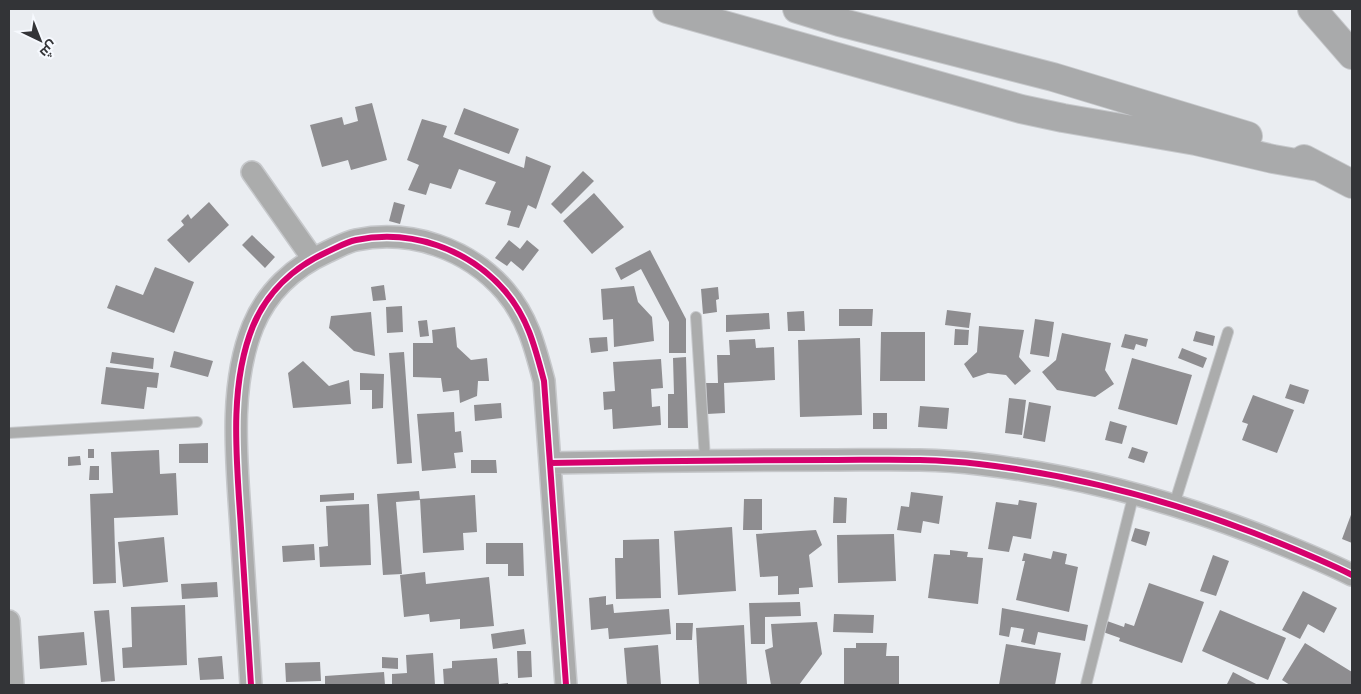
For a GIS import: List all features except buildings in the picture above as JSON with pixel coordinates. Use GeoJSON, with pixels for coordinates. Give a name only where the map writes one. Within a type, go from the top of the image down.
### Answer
{"type":"FeatureCollection","features":[{"type":"Feature","properties":{"kind":"highway"},"geometry":{"type":"LineString","coordinates":[[667,9],[1042,114],[1196,140],[1273,160],[1319,167]]}},
{"type":"Feature","properties":{"kind":"highway"},"geometry":{"type":"LineString","coordinates":[[797,9],[839,22],[1053,77],[1230,130],[1292,153],[1352,184]]}},
{"type":"Feature","properties":{"kind":"highway"},"geometry":{"type":"LineString","coordinates":[[1312,9],[1352,55]]}},
{"type":"Feature","properties":{"kind":"highway"},"geometry":{"type":"LineString","coordinates":[[1042,114],[1053,77]]}},
{"type":"Feature","properties":{"kind":"street"},"geometry":{"type":"LineString","coordinates":[[252,172],[313,259]]}},
{"type":"Feature","properties":{"kind":"street"},"geometry":{"type":"LineString","coordinates":[[251,685],[236,444],[243,358],[253,326],[270,296],[294,271],[313,259],[354,241],[387,236],[421,240],[452,251],[480,268],[504,290],[524,316],[536,348],[544,381],[566,685]]}},
{"type":"Feature","properties":{"kind":"street"},"geometry":{"type":"LineString","coordinates":[[550,463],[705,459],[912,460],[977,463],[1075,478],[1174,505],[1286,546],[1352,576]]}},
{"type":"Feature","properties":{"kind":"street"},"geometry":{"type":"LineString","coordinates":[[9,621],[13,685]]}},
{"type":"Feature","properties":{"kind":"lane"},"geometry":{"type":"LineString","coordinates":[[696,317],[705,459]]}},
{"type":"Feature","properties":{"kind":"lane"},"geometry":{"type":"LineString","coordinates":[[1174,505],[1228,332]]}},
{"type":"Feature","properties":{"kind":"lane"},"geometry":{"type":"LineString","coordinates":[[9,433],[197,422]]}},
{"type":"Feature","properties":{"kind":"lane"},"geometry":{"type":"LineString","coordinates":[[1086,685],[1134,493]]}},
{"type":"Feature","properties":{"kind":"cycle path"},"geometry":{"type":"LineString","coordinates":[[251,685],[236,452],[237,400],[245,350],[253,326],[266,302],[293,273],[315,258],[345,244],[376,237],[397,237],[437,245],[474,263],[505,291],[520,312],[530,333],[544,381],[566,685]]}},
{"type":"Feature","properties":{"kind":"cycle path"},"geometry":{"type":"LineString","coordinates":[[550,463],[726,460],[905,460],[961,462],[1014,469],[1119,490],[1187,509],[1266,538],[1352,575]]}}]}
